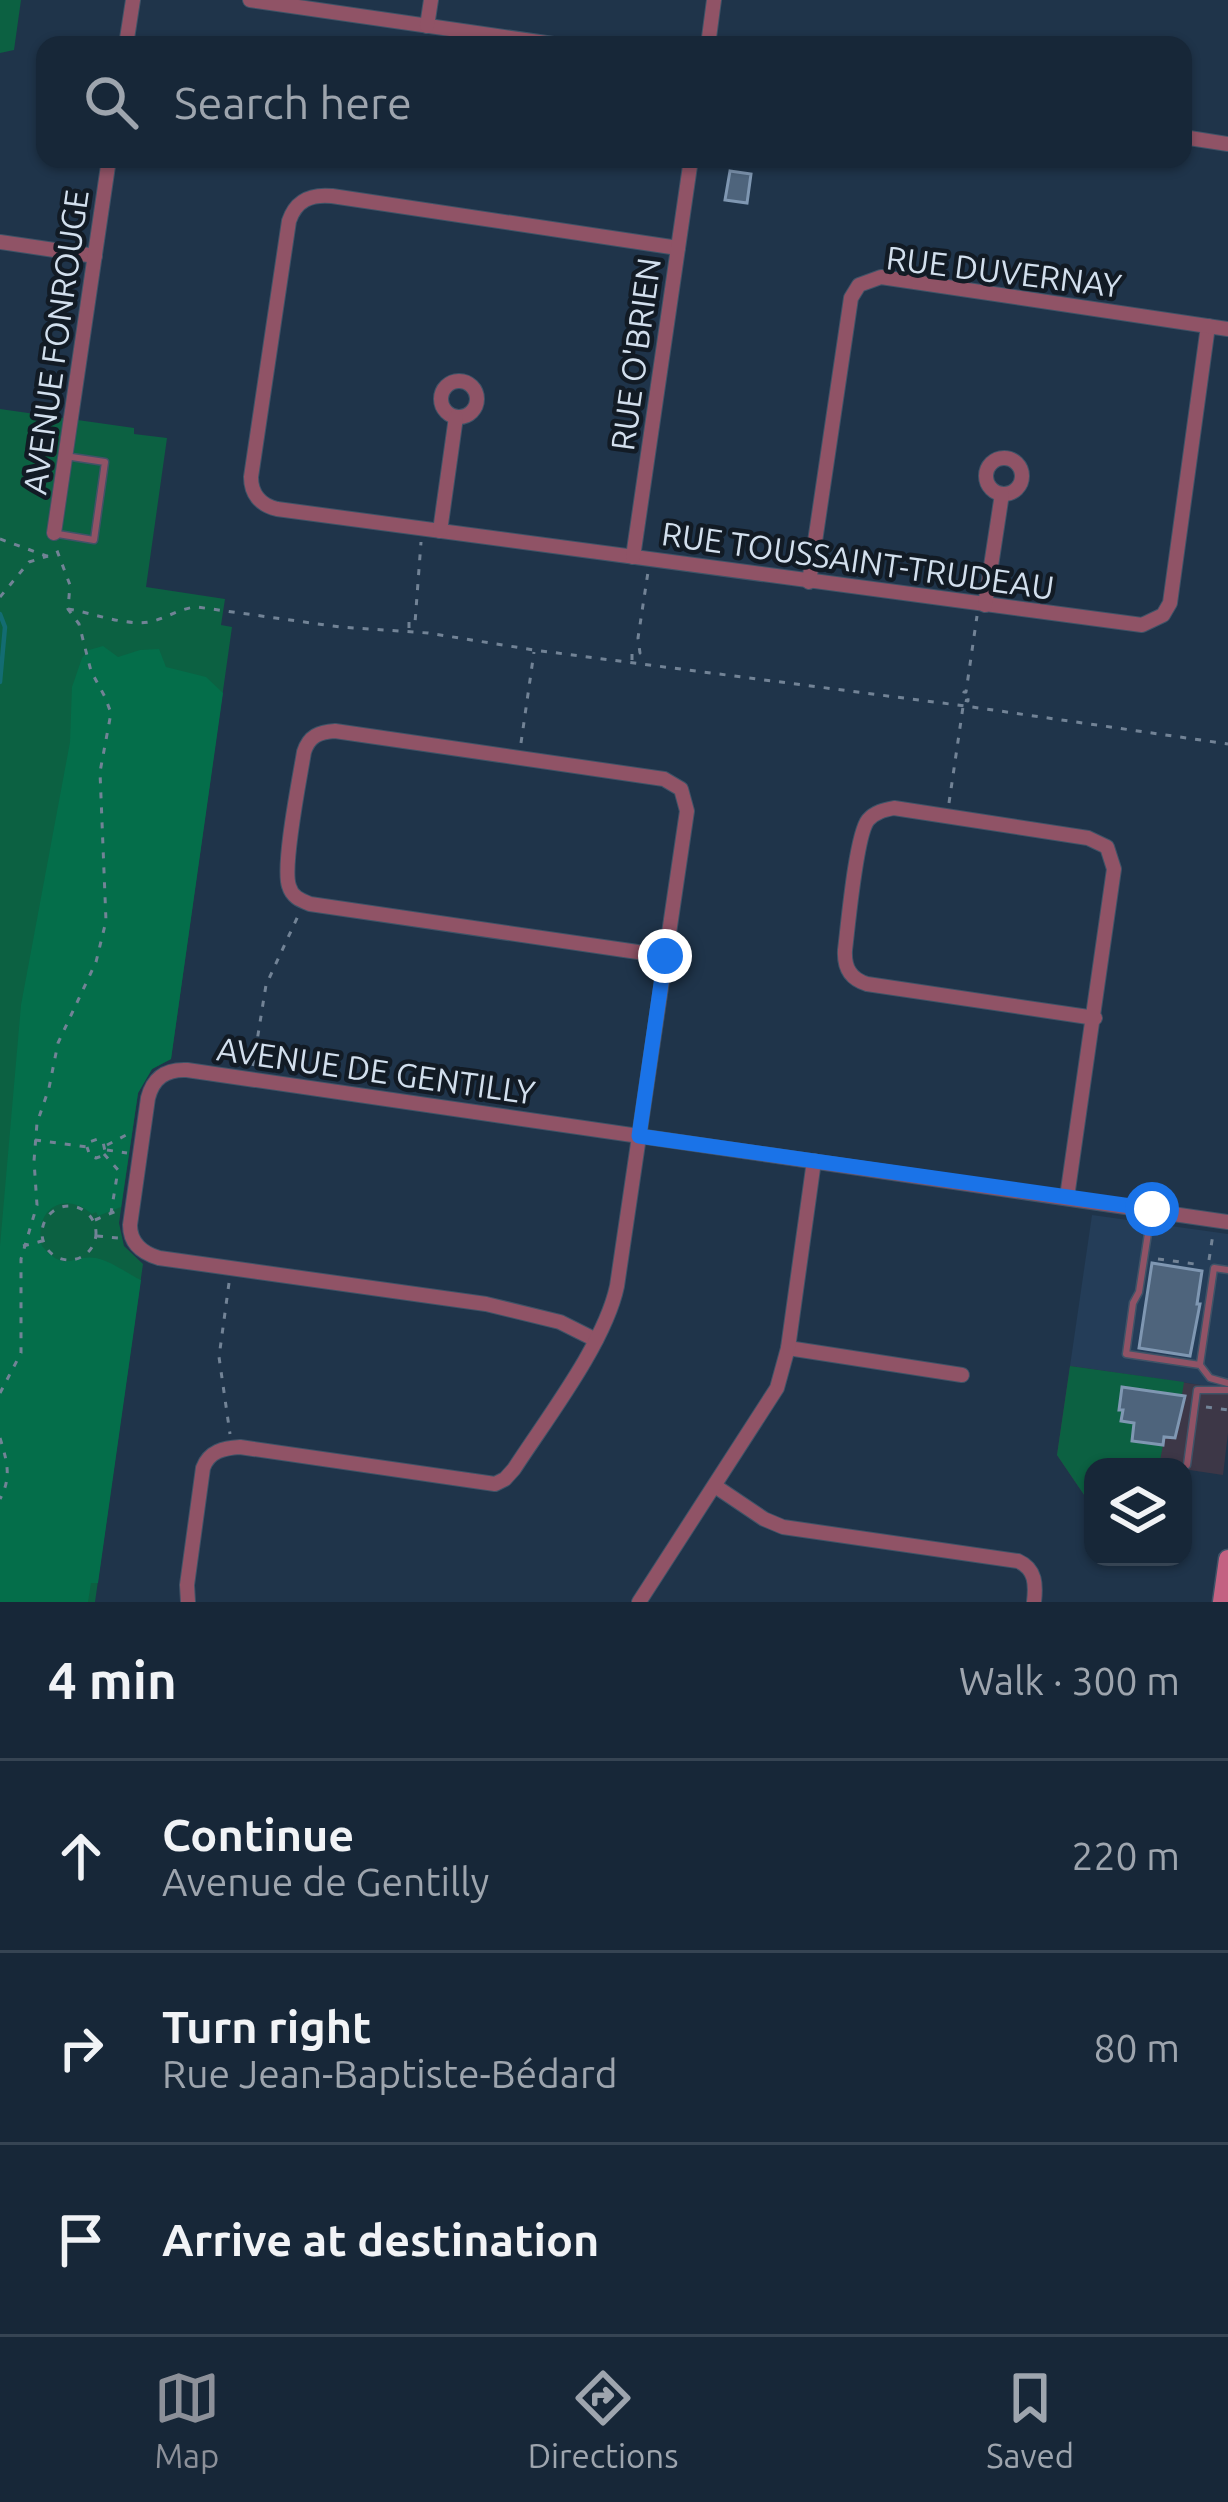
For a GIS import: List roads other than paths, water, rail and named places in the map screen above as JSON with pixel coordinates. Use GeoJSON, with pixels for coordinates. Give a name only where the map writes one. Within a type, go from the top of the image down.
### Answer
{"type":"FeatureCollection","features":[{"type":"Feature","properties":{"kind":"street"},"geometry":{"type":"LineString","coordinates":[[127,36],[133,0]]}},
{"type":"Feature","properties":{"kind":"street"},"geometry":{"type":"LineString","coordinates":[[250,0],[497,36]]}},
{"type":"Feature","properties":{"kind":"street"},"geometry":{"type":"LineString","coordinates":[[428,26],[431,0]]}},
{"type":"Feature","properties":{"kind":"street"},"geometry":{"type":"LineString","coordinates":[[709,36],[714,0]]}},
{"type":"Feature","properties":{"kind":"street"},"geometry":{"type":"LineString","coordinates":[[1192,138],[1228,144]]}},
{"type":"Feature","properties":{"kind":"street","name":"AVENUE FONROUGE"},"geometry":{"type":"LineString","coordinates":[[54,533],[108,168]]}},
{"type":"Feature","properties":{"kind":"street","name":"RUE O'BRIEN"},"geometry":{"type":"LineString","coordinates":[[633,557],[690,168]]}},
{"type":"Feature","properties":{"kind":"street","name":"RUE TOUSSAINT-TRUDEAU"},"geometry":{"type":"LineString","coordinates":[[678,248],[332,196],[304,200],[289,221],[250,477],[256,496],[272,508],[981,609],[1134,625],[1156,620],[1168,609],[1208,326]]}},
{"type":"Feature","properties":{"kind":"street"},"geometry":{"type":"LineString","coordinates":[[0,242],[95,256]]}},
{"type":"Feature","properties":{"kind":"street","name":"RUE DUVERNAY"},"geometry":{"type":"LineString","coordinates":[[809,582],[851,298],[866,281],[881,278],[1228,329]]}},
{"type":"Feature","properties":{"kind":"street"},"geometry":{"type":"LineString","coordinates":[[440,531],[456,417]]}},
{"type":"Feature","properties":{"kind":"street"},"geometry":{"type":"LineString","coordinates":[[981,609],[1002,494]]}},
{"type":"Feature","properties":{"kind":"street"},"geometry":{"type":"LineString","coordinates":[[188,1602],[202,1468],[213,1454],[240,1447],[495,1484],[514,1469],[596,1340],[614,1300],[687,811],[677,784],[657,778],[335,731],[317,734],[305,746],[287,868],[290,890],[298,899],[665,956]]}},
{"type":"Feature","properties":{"kind":"street"},"geometry":{"type":"LineString","coordinates":[[1067,1197],[1095,1018],[1114,869],[1111,853],[1088,838],[894,808],[868,820],[861,838],[845,950],[853,977],[867,984],[1095,1018]]}},
{"type":"Feature","properties":{"kind":"street","name":"AVENUE DE GENTILLY"},"geometry":{"type":"LineString","coordinates":[[596,1340],[560,1322],[486,1304],[146,1253],[132,1237],[130,1225],[154,1083],[173,1070],[187,1070],[1228,1222]]}},
{"type":"Feature","properties":{"kind":"street"},"geometry":{"type":"LineString","coordinates":[[639,1602],[773,1396],[788,1348],[814,1161]]}},
{"type":"Feature","properties":{"kind":"street"},"geometry":{"type":"LineString","coordinates":[[788,1348],[962,1375]]}},
{"type":"Feature","properties":{"kind":"street"},"geometry":{"type":"LineString","coordinates":[[715,1486],[783,1527],[1025,1564],[1033,1575],[1034,1602]]}},
{"type":"Feature","properties":{"kind":"street"},"geometry":{"type":"LineString","coordinates":[[1222,1602],[1228,1559]]}},
{"type":"Feature","properties":{"kind":"lane"},"geometry":{"type":"LineString","coordinates":[[54,533],[94,540],[105,462],[65,456]]}},
{"type":"Feature","properties":{"kind":"lane"},"geometry":{"type":"LineString","coordinates":[[1152,1209],[1126,1354],[1200,1365],[1210,1378],[1228,1386]]}},
{"type":"Feature","properties":{"kind":"lane"},"geometry":{"type":"LineString","coordinates":[[1200,1365],[1214,1268],[1228,1270]]}},
{"type":"Feature","properties":{"kind":"lane"},"geometry":{"type":"LineString","coordinates":[[1188,1458],[1198,1390],[1228,1386]]}},
{"type":"Feature","properties":{"kind":"waterway"},"geometry":{"type":"LineString","coordinates":[[0,614],[5,627],[0,682]]}}]}
